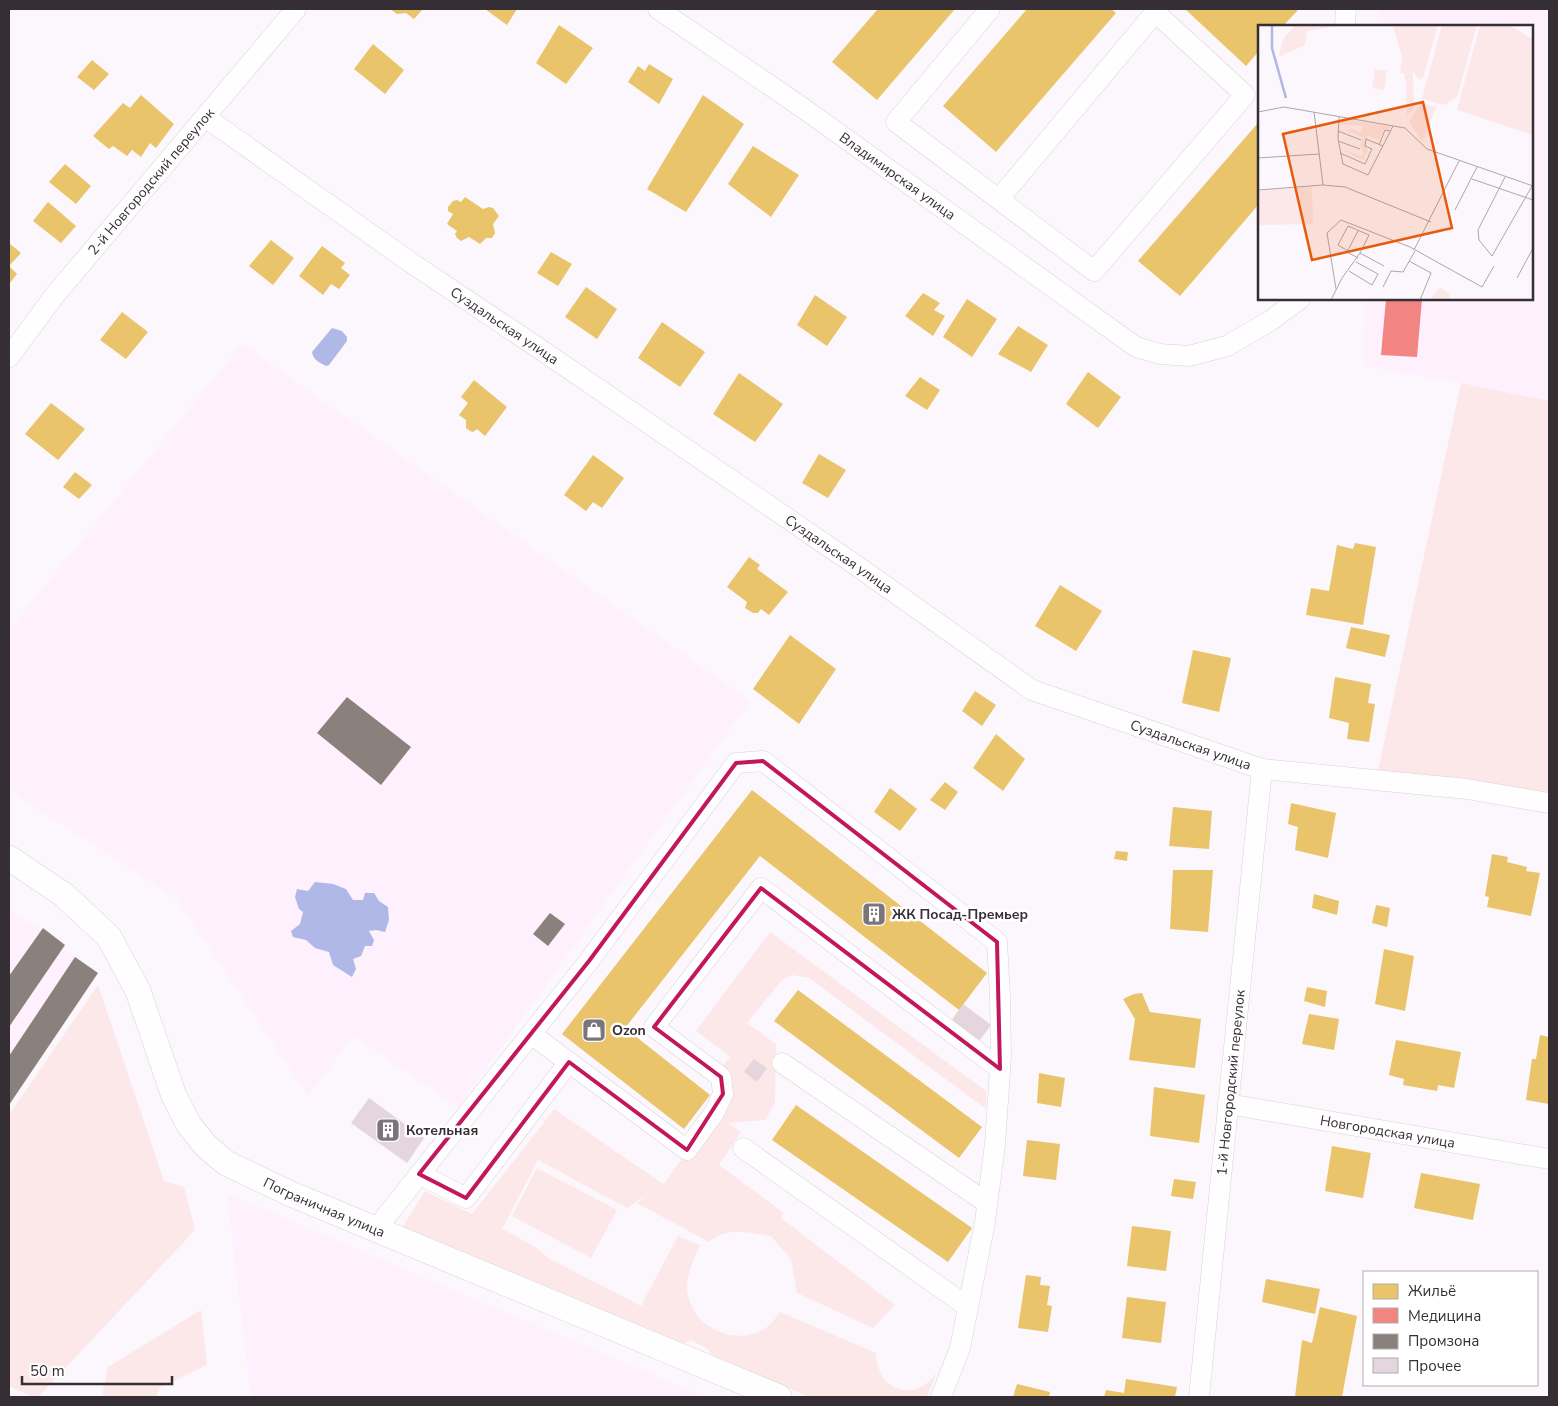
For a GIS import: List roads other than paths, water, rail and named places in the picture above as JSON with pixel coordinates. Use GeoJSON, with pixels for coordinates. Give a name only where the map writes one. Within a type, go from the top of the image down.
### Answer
{"type":"FeatureCollection","features":[{"type":"Feature","properties":{"kind":"street","name":"2-й Новгородский переулок"},"geometry":{"type":"LineString","coordinates":[[9,357],[55,295],[296,9]]}},
{"type":"Feature","properties":{"kind":"street","name":"Владимирская улица"},"geometry":{"type":"LineString","coordinates":[[658,9],[803,108],[1136,347],[1160,354],[1189,356],[1227,346],[1270,321],[1299,300]]}},
{"type":"Feature","properties":{"kind":"street"},"geometry":{"type":"LineString","coordinates":[[990,9],[896,122],[999,199],[1094,270],[1246,95],[1157,10],[999,199]]}},
{"type":"Feature","properties":{"kind":"street"},"geometry":{"type":"LineString","coordinates":[[1345,25],[1346,9]]}},
{"type":"Feature","properties":{"kind":"street","name":"Суздальская улица"},"geometry":{"type":"LineString","coordinates":[[205,117],[410,262],[857,566],[1032,690],[1262,768],[1467,789],[1549,803]]}},
{"type":"Feature","properties":{"kind":"street"},"geometry":{"type":"LineString","coordinates":[[376,1229],[589,961],[736,763],[763,761],[997,942],[1000,997],[1000,1069],[995,1144],[985,1222],[960,1348],[941,1397]]}},
{"type":"Feature","properties":{"kind":"street","name":"1-й Новгородский переулок"},"geometry":{"type":"LineString","coordinates":[[1199,1397],[1262,768]]}},
{"type":"Feature","properties":{"kind":"street","name":"Пограничная улица"},"geometry":{"type":"LineString","coordinates":[[9,858],[64,895],[109,937],[138,991],[174,1096],[189,1125],[206,1146],[226,1163],[290,1194],[779,1397]]}},
{"type":"Feature","properties":{"kind":"street"},"geometry":{"type":"LineString","coordinates":[[531,1034],[687,1150],[714,1113],[723,1094],[721,1077],[654,1027],[762,888],[1000,1069]]}},
{"type":"Feature","properties":{"kind":"street"},"geometry":{"type":"LineString","coordinates":[[419,1174],[466,1198],[569,1062]]}},
{"type":"Feature","properties":{"kind":"street"},"geometry":{"type":"LineString","coordinates":[[782,1063],[987,1203]]}},
{"type":"Feature","properties":{"kind":"street","name":"Новгородская улица"},"geometry":{"type":"LineString","coordinates":[[1228,1104],[1549,1159]]}},
{"type":"Feature","properties":{"kind":"street"},"geometry":{"type":"LineString","coordinates":[[743,1148],[968,1307]]}},
{"type":"Feature","properties":{"kind":"water"},"geometry":{"type":"Polygon","coordinates":[[[332,328],[342,331],[347,337],[347,341],[329,365],[326,366],[315,359],[312,352],[332,328]]]}},
{"type":"Feature","properties":{"kind":"water"},"geometry":{"type":"Polygon","coordinates":[[[315,882],[333,884],[346,889],[353,900],[363,900],[365,893],[374,893],[379,901],[388,907],[389,920],[385,932],[369,931],[374,940],[372,946],[365,946],[361,956],[353,959],[356,969],[352,977],[333,965],[329,952],[315,948],[306,940],[293,937],[291,931],[300,924],[303,912],[299,909],[295,897],[297,889],[308,891],[315,882]]]}},
{"type":"Feature","properties":{"kind":"place","name":"ЖК Посад-Премьер"},"geometry":{"type":"Point","coordinates":[874,914]}},
{"type":"Feature","properties":{"kind":"place","name":"Ozon"},"geometry":{"type":"Point","coordinates":[594,1030]}},
{"type":"Feature","properties":{"kind":"place","name":"Котельная"},"geometry":{"type":"Point","coordinates":[388,1130]}}]}
